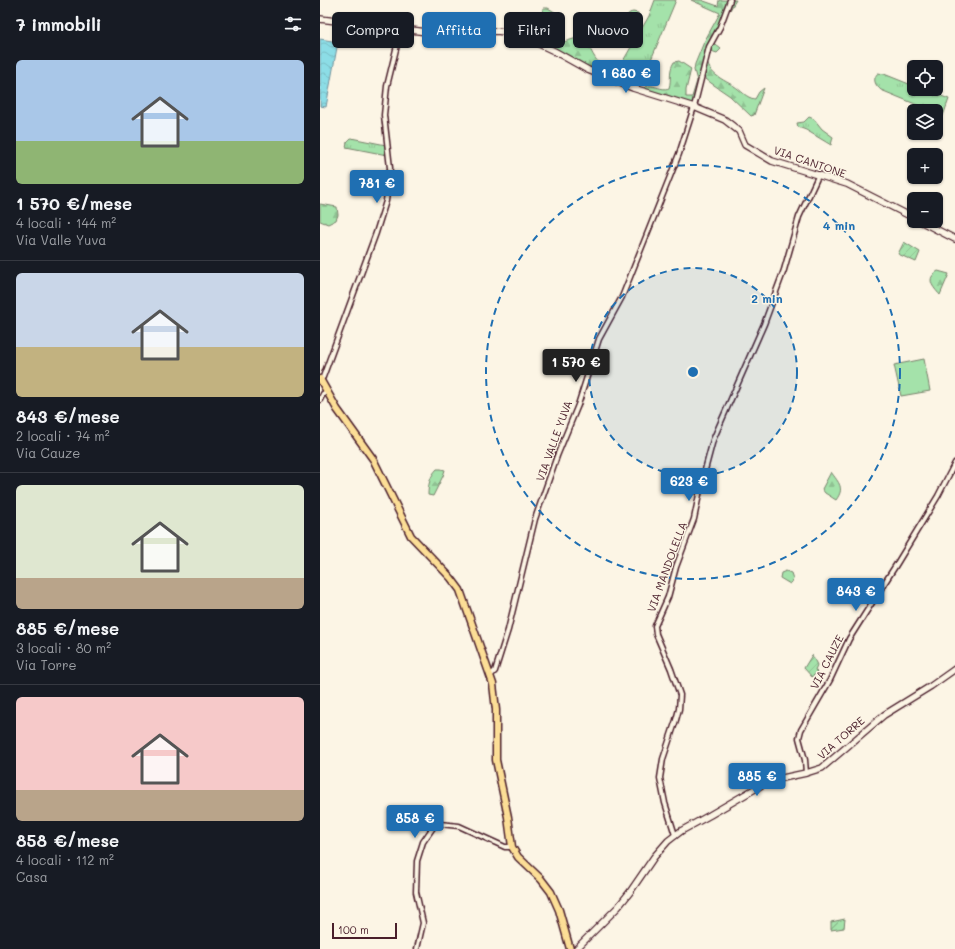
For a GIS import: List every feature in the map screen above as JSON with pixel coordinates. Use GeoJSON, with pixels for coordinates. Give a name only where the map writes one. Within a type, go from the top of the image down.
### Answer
{"type":"FeatureCollection","features":[{"type":"Feature","properties":{"kind":"main road","name":"VIA CANTONE"},"geometry":{"type":"LineString","coordinates":[[320,19],[332,20]]}},
{"type":"Feature","properties":{"kind":"main road","name":"VIA CANTONE"},"geometry":{"type":"LineString","coordinates":[[414,30],[427,32],[497,32],[518,34],[554,51],[588,70],[634,88],[694,107],[721,118],[731,123],[739,131],[745,145],[772,161],[819,174],[847,184],[907,214]]}},
{"type":"Feature","properties":{"kind":"main road"},"geometry":{"type":"LineString","coordinates":[[934,228],[955,238]]}},
{"type":"Feature","properties":{"kind":"main road"},"geometry":{"type":"LineString","coordinates":[[320,380],[337,409],[373,459],[411,536],[451,578],[460,590],[491,675],[495,691],[496,760],[508,817],[512,847],[518,857],[541,879],[550,892],[559,910],[570,949]]}},
{"type":"Feature","properties":{"kind":"main road","name":"VIA TORRE"},"geometry":{"type":"LineString","coordinates":[[576,949],[618,907],[658,852],[675,834],[765,783],[822,768],[884,715],[931,686],[955,669]]}},
{"type":"Feature","properties":{"kind":"street","name":"VIA VALLE YUVA"},"geometry":{"type":"LineString","coordinates":[[491,675],[495,670],[508,630],[535,519],[557,456],[578,405],[599,338],[624,292],[679,154],[694,107],[709,47],[720,26],[730,0]]}},
{"type":"Feature","properties":{"kind":"street"},"geometry":{"type":"LineString","coordinates":[[320,380],[323,377],[376,233],[386,201],[390,168],[384,115],[387,86],[396,48]]}},
{"type":"Feature","properties":{"kind":"street","name":"VIA MANDOLELLA"},"geometry":{"type":"LineString","coordinates":[[675,834],[664,803],[660,770],[677,715],[680,695],[656,634],[655,626],[668,597],[676,567],[694,519],[713,440],[764,324],[784,270],[799,217],[819,174]]}},
{"type":"Feature","properties":{"kind":"street"},"geometry":{"type":"LineString","coordinates":[[320,400],[326,392]]}},
{"type":"Feature","properties":{"kind":"street","name":"VIA CAUZE"},"geometry":{"type":"LineString","coordinates":[[806,773],[805,760],[799,738],[800,730],[830,680],[849,639],[938,496],[955,462]]}},
{"type":"Feature","properties":{"kind":"street"},"geometry":{"type":"LineString","coordinates":[[417,949],[422,932],[422,916],[416,892],[417,861],[423,842],[434,826],[440,824],[459,826],[505,847],[512,847]]}},
{"type":"Feature","properties":{"kind":"green space"},"geometry":{"type":"Polygon","coordinates":[[[655,0],[676,0],[645,74],[619,68],[631,48],[643,48],[643,26],[655,0]]]}},
{"type":"Feature","properties":{"kind":"green space"},"geometry":{"type":"Polygon","coordinates":[[[691,0],[701,0],[718,6],[719,0],[736,0],[730,10],[726,8],[711,41],[721,49],[717,53],[711,51],[708,58],[708,64],[710,69],[718,77],[749,97],[755,99],[759,92],[764,88],[754,115],[751,116],[730,96],[706,79],[705,74],[702,73],[693,105],[642,90],[648,86],[662,89],[669,88],[672,66],[674,62],[679,61],[691,69],[686,90],[686,97],[692,97],[697,81],[694,70],[695,64],[704,42],[720,13],[691,0]]]}},
{"type":"Feature","properties":{"kind":"green space"},"geometry":{"type":"Polygon","coordinates":[[[543,8],[548,8],[555,12],[542,12],[543,8]]]}},
{"type":"Feature","properties":{"kind":"green space"},"geometry":{"type":"Polygon","coordinates":[[[573,39],[573,48],[590,48],[598,62],[612,74],[615,79],[587,68],[548,48],[565,48],[565,42],[573,39]]]}},
{"type":"Feature","properties":{"kind":"green space"},"geometry":{"type":"Polygon","coordinates":[[[878,73],[884,74],[907,83],[907,96],[941,96],[949,99],[943,116],[943,104],[915,104],[881,90],[875,82],[876,75],[878,73]]]}},
{"type":"Feature","properties":{"kind":"green space"},"geometry":{"type":"Polygon","coordinates":[[[809,117],[814,119],[822,129],[833,137],[831,145],[798,127],[797,123],[804,122],[809,117]]]}},
{"type":"Feature","properties":{"kind":"green space"},"geometry":{"type":"Polygon","coordinates":[[[351,138],[386,145],[387,155],[346,147],[347,142],[351,138]]]}},
{"type":"Feature","properties":{"kind":"green space"},"geometry":{"type":"Polygon","coordinates":[[[320,204],[337,207],[338,215],[336,220],[328,224],[320,221],[320,204]]]}},
{"type":"Feature","properties":{"kind":"green space"},"geometry":{"type":"Polygon","coordinates":[[[904,242],[920,252],[916,262],[898,254],[904,242]]]}},
{"type":"Feature","properties":{"kind":"green space"},"geometry":{"type":"Polygon","coordinates":[[[938,271],[949,274],[940,295],[933,286],[931,280],[934,274],[938,271]]]}},
{"type":"Feature","properties":{"kind":"green space"},"geometry":{"type":"Polygon","coordinates":[[[924,359],[930,391],[901,396],[894,365],[924,359]]]}},
{"type":"Feature","properties":{"kind":"green space"},"geometry":{"type":"Polygon","coordinates":[[[437,469],[445,470],[433,496],[428,495],[430,481],[437,469]]]}},
{"type":"Feature","properties":{"kind":"green space"},"geometry":{"type":"Polygon","coordinates":[[[831,472],[840,486],[839,496],[836,500],[825,493],[822,489],[831,472]]]}},
{"type":"Feature","properties":{"kind":"green space"},"geometry":{"type":"Polygon","coordinates":[[[786,571],[791,573],[793,579],[790,584],[780,578],[781,573],[786,571]]]}},
{"type":"Feature","properties":{"kind":"green space"},"geometry":{"type":"Polygon","coordinates":[[[812,655],[817,665],[815,670],[817,672],[812,677],[804,668],[812,655]]]}},
{"type":"Feature","properties":{"kind":"green space"},"geometry":{"type":"Polygon","coordinates":[[[845,919],[844,928],[831,930],[831,922],[845,919]]]}},
{"type":"Feature","properties":{"kind":"water"},"geometry":{"type":"Polygon","coordinates":[[[320,39],[332,41],[332,48],[337,48],[326,107],[320,106],[320,39]]]}}]}
